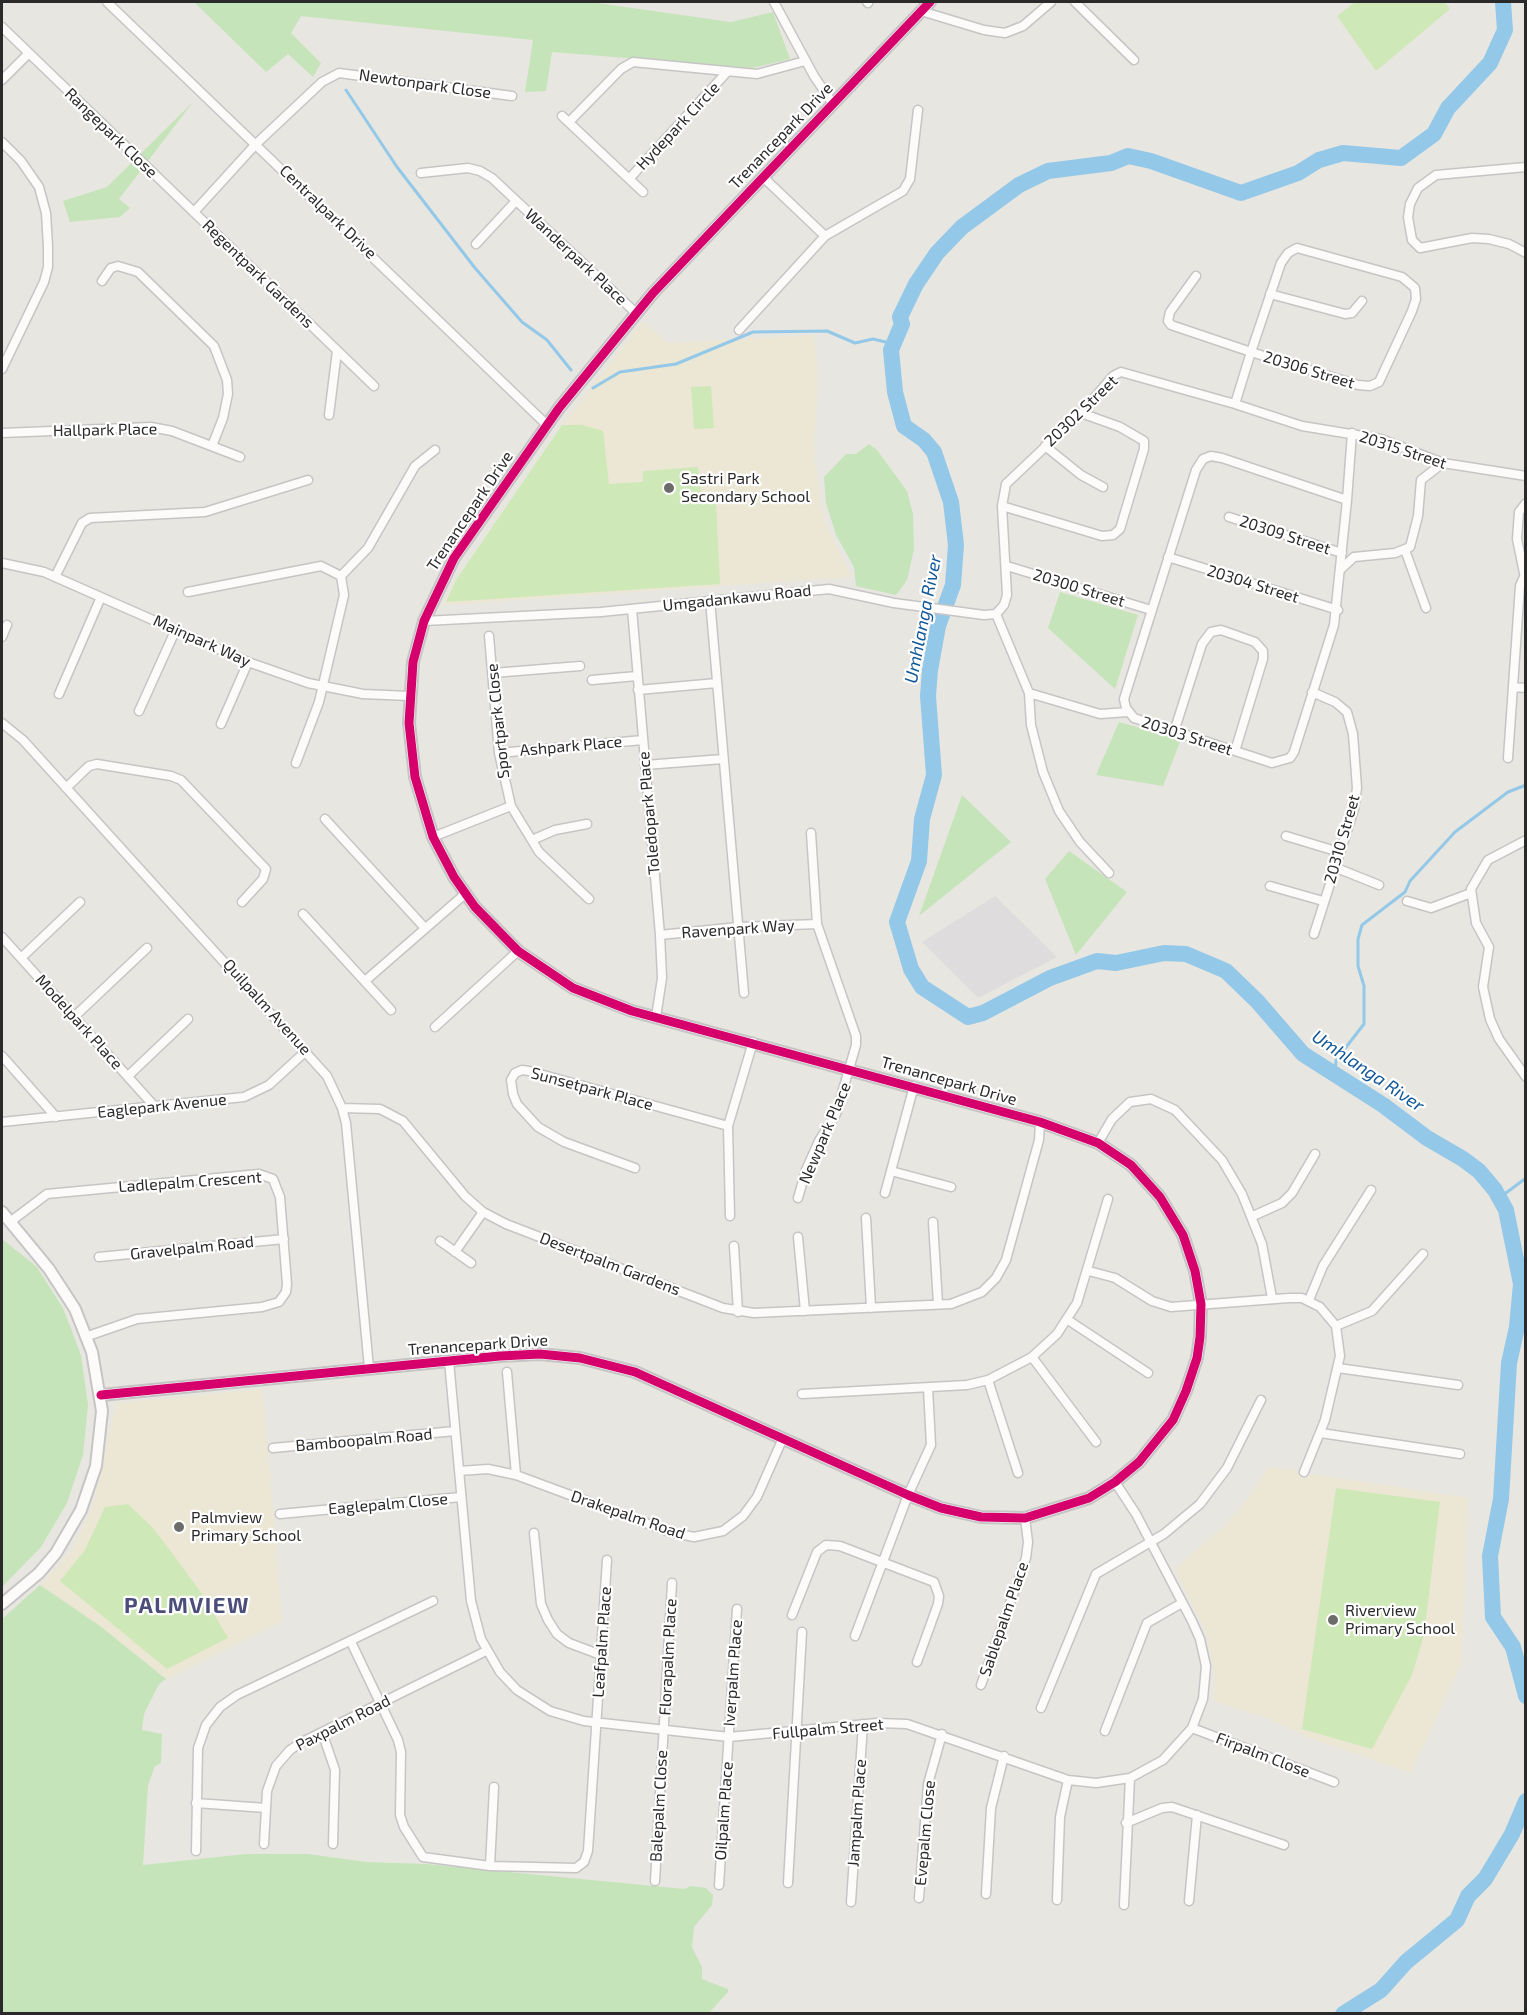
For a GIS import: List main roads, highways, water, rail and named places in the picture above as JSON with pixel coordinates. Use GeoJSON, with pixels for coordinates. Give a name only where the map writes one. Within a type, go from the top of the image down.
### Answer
{"type":"FeatureCollection","features":[{"type":"Feature","properties":{"kind":"waterway","name":"Umhlanga River"},"geometry":{"type":"LineString","coordinates":[[1503,2],[1505,30],[1490,63],[1448,108],[1434,134],[1401,158],[1343,153],[1319,160],[1298,173],[1241,193],[1151,161],[1128,156],[1111,163],[1048,171],[1019,185],[962,227],[937,253],[916,284],[900,317],[902,324],[891,350],[895,392],[904,426],[924,440],[934,452],[951,502],[956,545],[953,585],[938,626],[930,670],[928,696],[934,775],[922,819],[919,861],[897,922],[911,969],[922,987],[968,1017],[983,1013],[1050,978],[1097,961],[1116,963],[1164,953],[1186,954],[1226,971],[1257,1001],[1303,1054],[1383,1105],[1427,1138],[1463,1159],[1479,1171],[1495,1190],[1506,1210],[1521,1284],[1517,1327],[1509,1363],[1501,1499],[1490,1556],[1493,1617],[1513,1647],[1526,1696]]}},
{"type":"Feature","properties":{"kind":"waterway"},"geometry":{"type":"LineString","coordinates":[[346,90],[397,167],[475,268],[522,322],[547,340],[571,370]]}},
{"type":"Feature","properties":{"kind":"waterway"},"geometry":{"type":"LineString","coordinates":[[593,388],[620,372],[676,364],[753,332],[827,331],[855,343],[873,339],[894,344]]}},
{"type":"Feature","properties":{"kind":"waterway"},"geometry":{"type":"LineString","coordinates":[[1335,1074],[1336,1060],[1364,1024],[1364,986],[1358,966],[1358,939],[1362,925],[1405,892],[1410,881],[1455,832],[1508,792],[1526,785]]}},
{"type":"Feature","properties":{"kind":"waterway"},"geometry":{"type":"LineString","coordinates":[[1498,1199],[1526,1178]]}},
{"type":"Feature","properties":{"kind":"waterway","name":"Umhlanga River"},"geometry":{"type":"LineString","coordinates":[[1518,1316],[1526,1309]]}},
{"type":"Feature","properties":{"kind":"waterway","name":"Umhlanga River"},"geometry":{"type":"LineString","coordinates":[[1343,2014],[1381,1990],[1406,1962],[1457,1920],[1468,1896],[1485,1879],[1512,1834],[1526,1801]]}},
{"type":"Feature","properties":{"kind":"place","name":"Sastri Park Secondary School"},"geometry":{"type":"Point","coordinates":[669,488]}},
{"type":"Feature","properties":{"kind":"place","name":"Palmview Primary School"},"geometry":{"type":"Point","coordinates":[179,1527]}},
{"type":"Feature","properties":{"kind":"place","name":"Riverview Primary School"},"geometry":{"type":"Point","coordinates":[1333,1620]}},
{"type":"Feature","properties":{"kind":"district","name":"PALMVIEW"},"geometry":{"type":"Point","coordinates":[187,1606]}}]}
